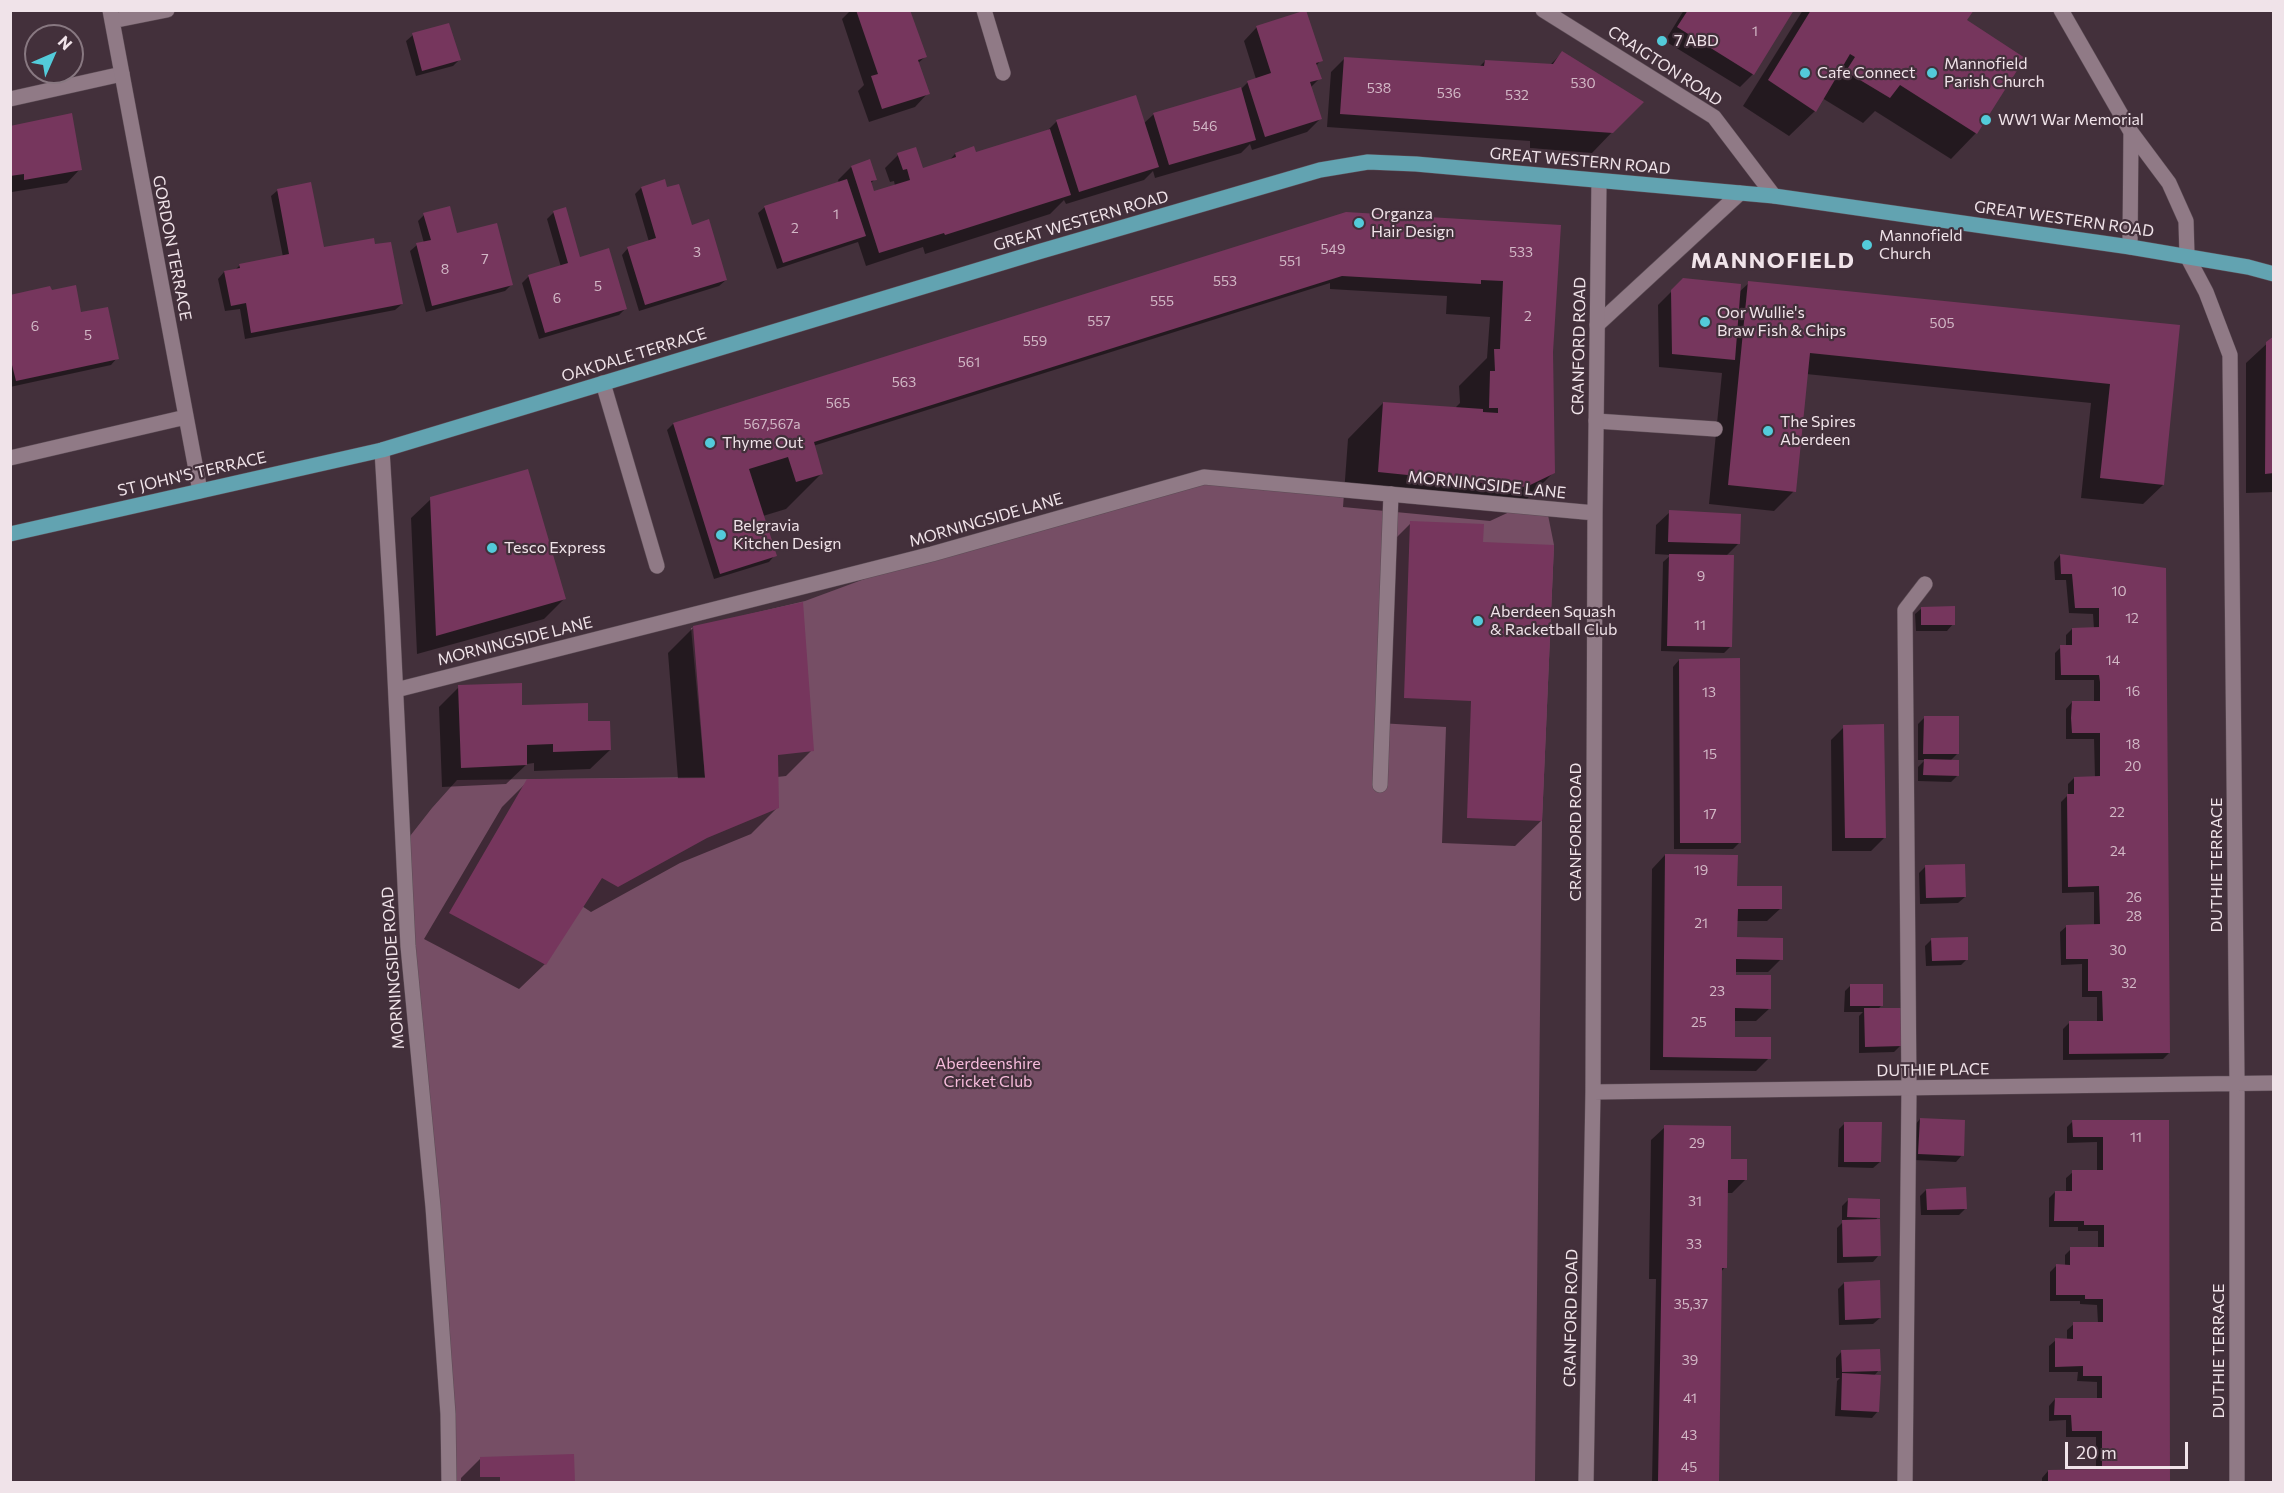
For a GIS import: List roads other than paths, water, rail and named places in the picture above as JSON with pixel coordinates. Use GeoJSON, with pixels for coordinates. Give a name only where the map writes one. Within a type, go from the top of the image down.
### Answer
{"type":"FeatureCollection","features":[{"type":"Feature","properties":{"kind":"main road","name":"GREAT WESTERN ROAD"},"geometry":{"type":"LineString","coordinates":[[896,294],[1320,170],[1368,162],[1416,164],[1774,196],[2130,247],[2274,274]]}},
{"type":"Feature","properties":{"kind":"main road","name":"OAKDALE TERRACE"},"geometry":{"type":"LineString","coordinates":[[382,450],[896,294]]}},
{"type":"Feature","properties":{"kind":"main road","name":"ST JOHN'S TERRACE"},"geometry":{"type":"LineString","coordinates":[[10,534],[382,450]]}},
{"type":"Feature","properties":{"kind":"street"},"geometry":{"type":"LineString","coordinates":[[111,16],[167,10]]}},
{"type":"Feature","properties":{"kind":"street"},"geometry":{"type":"LineString","coordinates":[[984,10],[1003,73]]}},
{"type":"Feature","properties":{"kind":"street","name":"CRAIGTON ROAD"},"geometry":{"type":"LineString","coordinates":[[1543,10],[1714,117],[1774,196]]}},
{"type":"Feature","properties":{"kind":"street"},"geometry":{"type":"LineString","coordinates":[[2061,10],[2131,132],[2169,183],[2186,221],[2187,256]]}},
{"type":"Feature","properties":{"kind":"street","name":"GORDON TERRACE"},"geometry":{"type":"LineString","coordinates":[[111,16],[200,491]]}},
{"type":"Feature","properties":{"kind":"street"},"geometry":{"type":"LineString","coordinates":[[10,99],[122,74]]}},
{"type":"Feature","properties":{"kind":"street"},"geometry":{"type":"LineString","coordinates":[[2130,247],[2131,132]]}},
{"type":"Feature","properties":{"kind":"street","name":"CRANFORD ROAD"},"geometry":{"type":"LineString","coordinates":[[1586,1482],[1593,1092],[1595,513],[1599,182]]}},
{"type":"Feature","properties":{"kind":"street"},"geometry":{"type":"LineString","coordinates":[[1597,325],[1740,194]]}},
{"type":"Feature","properties":{"kind":"street","name":"DUTHIE TERRACE"},"geometry":{"type":"LineString","coordinates":[[2187,256],[2206,292],[2230,355],[2237,1083],[2237,1482]]}},
{"type":"Feature","properties":{"kind":"street"},"geometry":{"type":"LineString","coordinates":[[603,383],[657,566]]}},
{"type":"Feature","properties":{"kind":"street"},"geometry":{"type":"LineString","coordinates":[[10,458],[186,417]]}},
{"type":"Feature","properties":{"kind":"street"},"geometry":{"type":"LineString","coordinates":[[1596,421],[1715,429]]}},
{"type":"Feature","properties":{"kind":"street","name":"MORNINGSIDE ROAD"},"geometry":{"type":"LineString","coordinates":[[382,450],[408,946],[435,1230],[448,1414],[449,1482]]}},
{"type":"Feature","properties":{"kind":"street","name":"MORNINGSIDE LANE"},"geometry":{"type":"LineString","coordinates":[[396,690],[932,554],[1204,477],[1595,513]]}},
{"type":"Feature","properties":{"kind":"street"},"geometry":{"type":"LineString","coordinates":[[1380,785],[1391,494]]}},
{"type":"Feature","properties":{"kind":"street"},"geometry":{"type":"LineString","coordinates":[[1905,1482],[1909,1089],[1905,610],[1925,584]]}},
{"type":"Feature","properties":{"kind":"street","name":"DUTHIE PLACE"},"geometry":{"type":"LineString","coordinates":[[1593,1092],[2274,1083]]}},
{"type":"Feature","properties":{"kind":"place","name":"7 ABD"},"geometry":{"type":"Point","coordinates":[1662,41]}},
{"type":"Feature","properties":{"kind":"place","name":"Cafe Connect"},"geometry":{"type":"Point","coordinates":[1805,73]}},
{"type":"Feature","properties":{"kind":"place","name":"Mannofield Parish Church"},"geometry":{"type":"Point","coordinates":[1932,73]}},
{"type":"Feature","properties":{"kind":"place","name":"WW1 War Memorial"},"geometry":{"type":"Point","coordinates":[1986,120]}},
{"type":"Feature","properties":{"kind":"place","name":"Organza Hair Design"},"geometry":{"type":"Point","coordinates":[1359,223]}},
{"type":"Feature","properties":{"kind":"place","name":"Mannofield Church"},"geometry":{"type":"Point","coordinates":[1867,245]}},
{"type":"Feature","properties":{"kind":"place","name":"Oor Wullie's Braw Fish & Chips"},"geometry":{"type":"Point","coordinates":[1705,322]}},
{"type":"Feature","properties":{"kind":"place","name":"The Spires Aberdeen"},"geometry":{"type":"Point","coordinates":[1768,431]}},
{"type":"Feature","properties":{"kind":"place","name":"Thyme Out"},"geometry":{"type":"Point","coordinates":[710,443]}},
{"type":"Feature","properties":{"kind":"place","name":"Belgravia Kitchen Design"},"geometry":{"type":"Point","coordinates":[721,535]}},
{"type":"Feature","properties":{"kind":"place","name":"Tesco Express"},"geometry":{"type":"Point","coordinates":[492,548]}},
{"type":"Feature","properties":{"kind":"place","name":"Aberdeen Squash & Racketball Club"},"geometry":{"type":"Point","coordinates":[1478,621]}},
{"type":"Feature","properties":{"kind":"district","name":"MANNOFIELD"},"geometry":{"type":"Point","coordinates":[1773,261]}},
{"type":"Feature","properties":{"kind":"park label","name":"Aberdeenshire Cricket Club"},"geometry":{"type":"Point","coordinates":[988,1073]}}]}
